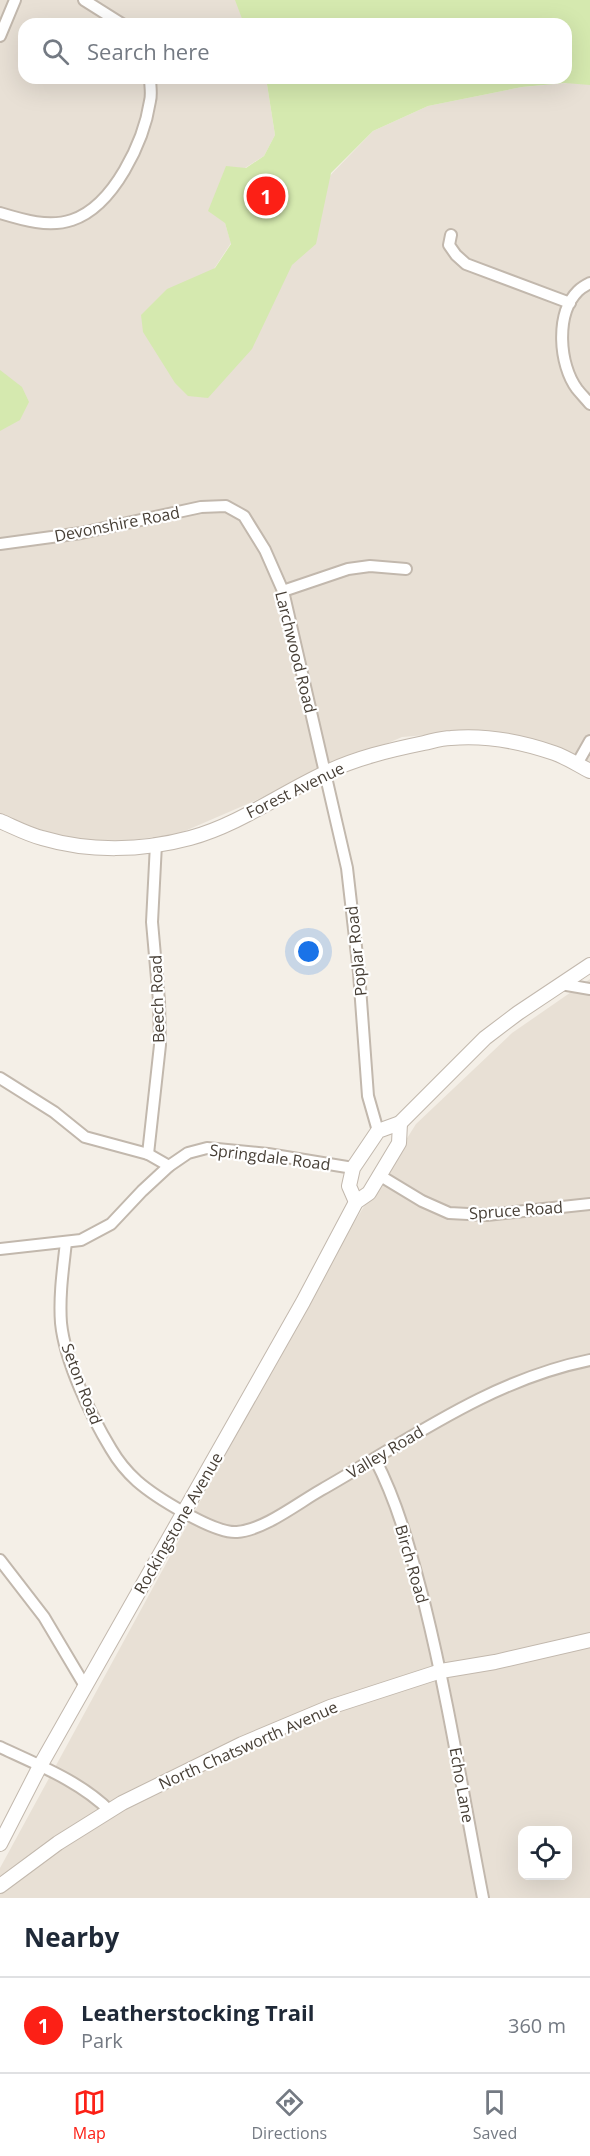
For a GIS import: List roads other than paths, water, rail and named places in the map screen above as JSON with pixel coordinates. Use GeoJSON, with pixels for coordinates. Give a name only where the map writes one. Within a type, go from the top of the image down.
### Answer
{"type":"FeatureCollection","features":[{"type":"Feature","properties":{"kind":"street"},"geometry":{"type":"LineString","coordinates":[[0,36],[15,0]]}},
{"type":"Feature","properties":{"kind":"street"},"geometry":{"type":"LineString","coordinates":[[84,0],[112,18]]}},
{"type":"Feature","properties":{"kind":"street"},"geometry":{"type":"LineString","coordinates":[[0,213],[24,220],[52,223],[73,220],[102,201],[117,184],[139,141],[151,100],[150,84]]}},
{"type":"Feature","properties":{"kind":"street"},"geometry":{"type":"LineString","coordinates":[[451,235],[449,245],[466,264],[570,303]]}},
{"type":"Feature","properties":{"kind":"street"},"geometry":{"type":"LineString","coordinates":[[590,283],[578,291],[570,303],[561,328],[564,362],[576,388],[590,404]]}},
{"type":"Feature","properties":{"kind":"street","name":"Devonshire Road"},"geometry":{"type":"LineString","coordinates":[[0,544],[81,533],[201,507],[233,508]]}},
{"type":"Feature","properties":{"kind":"street","name":"Larchwood Road"},"geometry":{"type":"LineString","coordinates":[[233,508],[244,516],[265,550],[283,591],[325,773]]}},
{"type":"Feature","properties":{"kind":"street"},"geometry":{"type":"LineString","coordinates":[[283,591],[348,569],[370,566],[406,569]]}},
{"type":"Feature","properties":{"kind":"street","name":"Forest Avenue"},"geometry":{"type":"LineString","coordinates":[[1,823],[39,838],[75,847],[108,848],[156,844],[190,838],[243,817],[325,773],[361,759],[397,748],[451,738],[485,738],[512,742],[556,753],[584,768]]}},
{"type":"Feature","properties":{"kind":"street"},"geometry":{"type":"LineString","coordinates":[[584,768],[590,741]]}},
{"type":"Feature","properties":{"kind":"street","name":"Poplar Road"},"geometry":{"type":"LineString","coordinates":[[325,773],[348,868],[368,1096],[378,1131]]}},
{"type":"Feature","properties":{"kind":"street","name":"Beech Road"},"geometry":{"type":"LineString","coordinates":[[148,1154],[160,1045],[159,1001],[152,922],[156,844]]}},
{"type":"Feature","properties":{"kind":"street"},"geometry":{"type":"LineString","coordinates":[[356,1202],[349,1186],[353,1168],[378,1131],[400,1123],[485,1038],[590,965]]}},
{"type":"Feature","properties":{"kind":"street"},"geometry":{"type":"LineString","coordinates":[[561,984],[590,989]]}},
{"type":"Feature","properties":{"kind":"street"},"geometry":{"type":"LineString","coordinates":[[0,1078],[54,1112],[85,1137],[148,1154],[169,1166],[111,1224],[81,1240],[0,1249]]}},
{"type":"Feature","properties":{"kind":"street","name":"Rockingstone Avenue"},"geometry":{"type":"LineString","coordinates":[[0,1844],[40,1766],[303,1302],[356,1202],[369,1193],[399,1143],[400,1123]]}},
{"type":"Feature","properties":{"kind":"street","name":"Springdale Road"},"geometry":{"type":"LineString","coordinates":[[169,1166],[188,1153],[207,1148],[268,1154],[353,1168]]}},
{"type":"Feature","properties":{"kind":"street","name":"Spruce Road"},"geometry":{"type":"LineString","coordinates":[[379,1175],[422,1201],[449,1213],[487,1215],[590,1204]]}},
{"type":"Feature","properties":{"kind":"street","name":"Seton Road"},"geometry":{"type":"LineString","coordinates":[[66,1242],[61,1290],[61,1324],[84,1397],[102,1434],[118,1459],[138,1481],[184,1512]]}},
{"type":"Feature","properties":{"kind":"street","name":"Valley Road"},"geometry":{"type":"LineString","coordinates":[[184,1512],[221,1531],[236,1532],[258,1526],[375,1459],[436,1420],[522,1379],[556,1367],[590,1360]]}},
{"type":"Feature","properties":{"kind":"street","name":"Birch Road"},"geometry":{"type":"LineString","coordinates":[[375,1459],[384,1476],[412,1555],[441,1671]]}},
{"type":"Feature","properties":{"kind":"street"},"geometry":{"type":"LineString","coordinates":[[0,1560],[44,1617],[85,1686]]}},
{"type":"Feature","properties":{"kind":"street","name":"North Chatsworth Avenue"},"geometry":{"type":"LineString","coordinates":[[0,1886],[58,1843],[122,1803],[242,1744],[330,1707],[441,1671],[495,1662],[590,1640]]}},
{"type":"Feature","properties":{"kind":"street","name":"Echo Lane"},"geometry":{"type":"LineString","coordinates":[[441,1671],[483,1898]]}},
{"type":"Feature","properties":{"kind":"street"},"geometry":{"type":"LineString","coordinates":[[0,1747],[40,1766],[99,1800],[110,1811]]}},
{"type":"Feature","properties":{"kind":"place","name":"Leatherstocking Trail"},"geometry":{"type":"Point","coordinates":[266,196]}}]}
